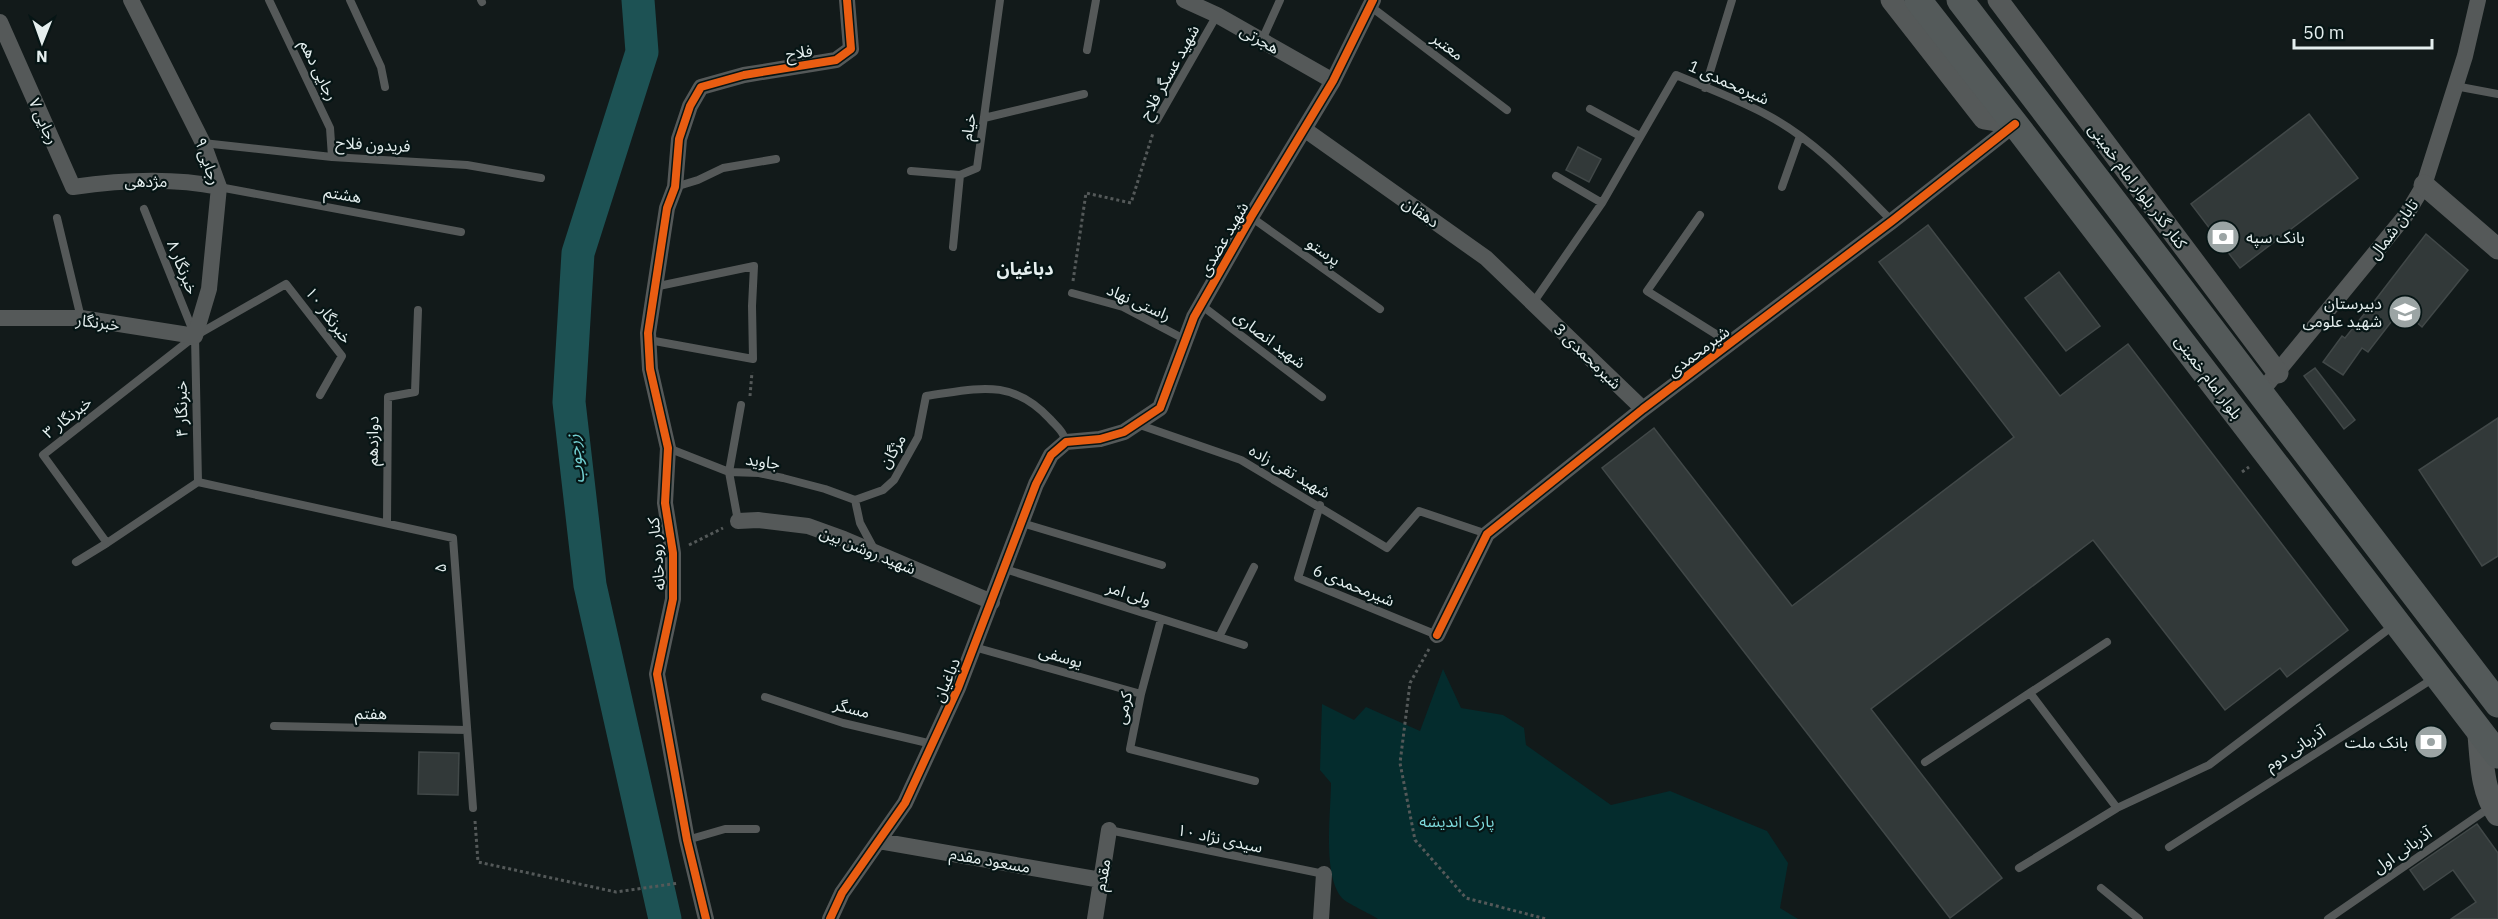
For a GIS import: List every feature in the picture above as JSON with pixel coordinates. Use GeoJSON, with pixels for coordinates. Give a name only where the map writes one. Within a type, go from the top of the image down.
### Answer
{"type":"FeatureCollection","features":[{"type":"Feature","properties":{"kind":"main road","name":"بلوار امام خمینی"},"geometry":{"type":"LineString","coordinates":[[1918,0],[2498,755]]}},
{"type":"Feature","properties":{"kind":"main road","name":"بلوار امام خمینی"},"geometry":{"type":"LineString","coordinates":[[1960,0],[2498,704]]}},
{"type":"Feature","properties":{"kind":"main road"},"geometry":{"type":"LineString","coordinates":[[2479,730],[2485,783],[2495,810]]}},
{"type":"Feature","properties":{"kind":"street","name":"رجایی ۹"},"geometry":{"type":"LineString","coordinates":[[131,0],[203,143],[219,187],[209,289],[195,336]]}},
{"type":"Feature","properties":{"kind":"street","name":"فلاح"},"geometry":{"type":"LineString","coordinates":[[701,87],[744,75],[836,60],[851,49],[847,0]]}},
{"type":"Feature","properties":{"kind":"street","name":"هجرتی"},"geometry":{"type":"LineString","coordinates":[[1184,0],[1218,15],[1333,81]]}},
{"type":"Feature","properties":{"kind":"street"},"geometry":{"type":"LineString","coordinates":[[1892,0],[1984,119],[2015,124]]}},
{"type":"Feature","properties":{"kind":"street","name":"کنار گذر بلوار امام خمینی"},"geometry":{"type":"LineString","coordinates":[[1998,0],[2278,373]]}},
{"type":"Feature","properties":{"kind":"street","name":"تابان شمال"},"geometry":{"type":"LineString","coordinates":[[2260,393],[2406,216],[2424,185],[2455,86],[2478,0]]}},
{"type":"Feature","properties":{"kind":"street","name":"شهید عضدی"},"geometry":{"type":"LineString","coordinates":[[1066,442],[1100,439],[1124,432],[1160,408],[1201,305],[1333,81],[1372,3]]}},
{"type":"Feature","properties":{"kind":"street","name":"رجایی ۷"},"geometry":{"type":"LineString","coordinates":[[0,22],[73,187]]}},
{"type":"Feature","properties":{"kind":"street","name":"کنار رودخانه"},"geometry":{"type":"LineString","coordinates":[[701,87],[690,106],[679,139],[675,186],[667,208],[654,288],[649,340],[650,369],[668,448],[665,503],[673,552],[673,599],[657,674],[687,840],[706,919]]}},
{"type":"Feature","properties":{"kind":"street","name":"شیرمحمدی"},"geometry":{"type":"LineString","coordinates":[[1437,635],[1478,549],[1488,534],[1643,410],[1892,221],[2015,124]]}},
{"type":"Feature","properties":{"kind":"street","name":"دهقان"},"geometry":{"type":"LineString","coordinates":[[1304,129],[1486,258],[1533,303]]}},
{"type":"Feature","properties":{"kind":"street","name":"مژدهی"},"geometry":{"type":"LineString","coordinates":[[73,187],[109,182],[190,181],[219,187]]}},
{"type":"Feature","properties":{"kind":"street"},"geometry":{"type":"LineString","coordinates":[[2424,185],[2498,249]]}},
{"type":"Feature","properties":{"kind":"street","name":"شیرمحمدی 3"},"geometry":{"type":"LineString","coordinates":[[1533,303],[1643,410]]}},
{"type":"Feature","properties":{"kind":"street","name":"خبرنگار"},"geometry":{"type":"LineString","coordinates":[[0,318],[81,318],[195,336]]}},
{"type":"Feature","properties":{"kind":"street","name":"دباغیان"},"geometry":{"type":"LineString","coordinates":[[830,919],[842,893],[905,803],[974,647],[1036,484],[1051,455],[1066,442]]}},
{"type":"Feature","properties":{"kind":"street","name":"شهید روشن بین"},"geometry":{"type":"LineString","coordinates":[[738,521],[758,520],[808,526],[992,602]]}},
{"type":"Feature","properties":{"kind":"street","name":"مقدم"},"geometry":{"type":"LineString","coordinates":[[1095,919],[1109,830]]}},
{"type":"Feature","properties":{"kind":"street","name":"مسعود مقدم"},"geometry":{"type":"LineString","coordinates":[[879,841],[1101,880]]}},
{"type":"Feature","properties":{"kind":"street"},"geometry":{"type":"LineString","coordinates":[[1321,919],[1324,874]]}},
{"type":"Feature","properties":{"kind":"lane","name":"رجایی دهم"},"geometry":{"type":"LineString","coordinates":[[269,0],[330,128],[332,157]]}},
{"type":"Feature","properties":{"kind":"lane"},"geometry":{"type":"LineString","coordinates":[[350,0],[381,67],[385,87]]}},
{"type":"Feature","properties":{"kind":"lane","name":"خیام"},"geometry":{"type":"LineString","coordinates":[[960,175],[977,168],[1000,0]]}},
{"type":"Feature","properties":{"kind":"lane"},"geometry":{"type":"LineString","coordinates":[[1087,50],[1096,0]]}},
{"type":"Feature","properties":{"kind":"lane"},"geometry":{"type":"LineString","coordinates":[[1262,40],[1280,0]]}},
{"type":"Feature","properties":{"kind":"lane"},"geometry":{"type":"LineString","coordinates":[[1705,87],[1732,0]]}},
{"type":"Feature","properties":{"kind":"lane","name":"معتبر"},"geometry":{"type":"LineString","coordinates":[[1372,3],[1507,110]]}},
{"type":"Feature","properties":{"kind":"lane","name":"شهید عسگر فلاح"},"geometry":{"type":"LineString","coordinates":[[1157,120],[1218,15]]}},
{"type":"Feature","properties":{"kind":"lane","name":"شیرمحمدی 1"},"geometry":{"type":"LineString","coordinates":[[1533,303],[1602,203],[1676,75],[1769,116],[1800,136],[1826,155],[1892,221]]}},
{"type":"Feature","properties":{"kind":"lane"},"geometry":{"type":"LineString","coordinates":[[2455,86],[2498,94]]}},
{"type":"Feature","properties":{"kind":"lane"},"geometry":{"type":"LineString","coordinates":[[984,118],[1084,94]]}},
{"type":"Feature","properties":{"kind":"lane"},"geometry":{"type":"LineString","coordinates":[[1590,109],[1640,136]]}},
{"type":"Feature","properties":{"kind":"lane"},"geometry":{"type":"LineString","coordinates":[[1782,187],[1800,136]]}},
{"type":"Feature","properties":{"kind":"lane","name":"فریدون فلاح"},"geometry":{"type":"LineString","coordinates":[[203,143],[332,157],[467,165],[541,178]]}},
{"type":"Feature","properties":{"kind":"lane"},"geometry":{"type":"LineString","coordinates":[[675,186],[698,180],[723,168],[776,159]]}},
{"type":"Feature","properties":{"kind":"lane"},"geometry":{"type":"LineString","coordinates":[[911,171],[960,175],[953,247]]}},
{"type":"Feature","properties":{"kind":"lane"},"geometry":{"type":"LineString","coordinates":[[1556,176],[1602,203]]}},
{"type":"Feature","properties":{"kind":"lane","name":"هشتم"},"geometry":{"type":"LineString","coordinates":[[219,187],[461,232]]}},
{"type":"Feature","properties":{"kind":"lane","name":"خبرنگار ۸"},"geometry":{"type":"LineString","coordinates":[[144,210],[195,336]]}},
{"type":"Feature","properties":{"kind":"lane"},"geometry":{"type":"LineString","coordinates":[[1700,215],[1647,291],[1731,343]]}},
{"type":"Feature","properties":{"kind":"lane"},"geometry":{"type":"LineString","coordinates":[[57,218],[81,318]]}},
{"type":"Feature","properties":{"kind":"lane","name":"پرستو"},"geometry":{"type":"LineString","coordinates":[[1251,218],[1380,309]]}},
{"type":"Feature","properties":{"kind":"lane"},"geometry":{"type":"LineString","coordinates":[[649,340],[753,359],[754,266],[654,288]]}},
{"type":"Feature","properties":{"kind":"lane","name":"خبرنگار ۱۰"},"geometry":{"type":"LineString","coordinates":[[195,336],[286,284],[342,356],[320,395]]}},
{"type":"Feature","properties":{"kind":"lane","name":"راستی نهاد"},"geometry":{"type":"LineString","coordinates":[[1071,293],[1123,307],[1186,340]]}},
{"type":"Feature","properties":{"kind":"lane","name":"شهید انصاری"},"geometry":{"type":"LineString","coordinates":[[1201,305],[1322,397]]}},
{"type":"Feature","properties":{"kind":"lane","name":"دوازدهم"},"geometry":{"type":"LineString","coordinates":[[387,523],[388,397],[416,392],[418,310]]}},
{"type":"Feature","properties":{"kind":"lane","name":"خبرنگار ۴"},"geometry":{"type":"LineString","coordinates":[[195,336],[198,482]]}},
{"type":"Feature","properties":{"kind":"lane","name":"خبرنگار ۳"},"geometry":{"type":"LineString","coordinates":[[107,543],[43,455],[195,336]]}},
{"type":"Feature","properties":{"kind":"lane","name":"مژگان"},"geometry":{"type":"LineString","coordinates":[[855,500],[883,490],[894,480],[918,437],[926,396],[978,389],[1013,391],[1039,407],[1065,435],[1066,442]]}},
{"type":"Feature","properties":{"kind":"lane"},"geometry":{"type":"LineString","coordinates":[[738,521],[729,471],[741,405]]}},
{"type":"Feature","properties":{"kind":"lane","name":"شهید تقی زاده"},"geometry":{"type":"LineString","coordinates":[[1136,424],[1241,460],[1387,548],[1419,511],[1488,534]]}},
{"type":"Feature","properties":{"kind":"lane","name":"جاوید"},"geometry":{"type":"LineString","coordinates":[[668,448],[729,471],[759,473],[783,478],[855,500]]}},
{"type":"Feature","properties":{"kind":"lane"},"geometry":{"type":"LineString","coordinates":[[76,562],[198,482]]}},
{"type":"Feature","properties":{"kind":"lane","name":"۵"},"geometry":{"type":"LineString","coordinates":[[198,482],[453,538],[473,808]]}},
{"type":"Feature","properties":{"kind":"lane"},"geometry":{"type":"LineString","coordinates":[[855,500],[860,523],[878,555]]}},
{"type":"Feature","properties":{"kind":"lane","name":"شیرمحمدی 6"},"geometry":{"type":"LineString","coordinates":[[1320,506],[1298,579],[1437,635]]}},
{"type":"Feature","properties":{"kind":"lane"},"geometry":{"type":"LineString","coordinates":[[1022,523],[1162,565]]}},
{"type":"Feature","properties":{"kind":"lane"},"geometry":{"type":"LineString","coordinates":[[1219,637],[1254,567]]}},
{"type":"Feature","properties":{"kind":"lane","name":"ولی امر"},"geometry":{"type":"LineString","coordinates":[[1005,569],[1244,645]]}},
{"type":"Feature","properties":{"kind":"lane","name":"کرمی"},"geometry":{"type":"LineString","coordinates":[[1161,619],[1141,694],[1130,749],[1255,781]]}},
{"type":"Feature","properties":{"kind":"lane"},"geometry":{"type":"LineString","coordinates":[[2019,868],[2117,808],[2209,765],[2397,622]]}},
{"type":"Feature","properties":{"kind":"lane"},"geometry":{"type":"LineString","coordinates":[[1924,762],[2107,642]]}},
{"type":"Feature","properties":{"kind":"lane","name":"یوسفی"},"geometry":{"type":"LineString","coordinates":[[974,647],[1141,694]]}},
{"type":"Feature","properties":{"kind":"lane","name":"آذربانی دوم"},"geometry":{"type":"LineString","coordinates":[[2169,847],[2438,676]]}},
{"type":"Feature","properties":{"kind":"lane"},"geometry":{"type":"LineString","coordinates":[[2030,693],[2117,808]]}},
{"type":"Feature","properties":{"kind":"lane","name":"مسگر"},"geometry":{"type":"LineString","coordinates":[[765,697],[843,723],[932,744]]}},
{"type":"Feature","properties":{"kind":"lane","name":"هفتم"},"geometry":{"type":"LineString","coordinates":[[274,726],[467,730]]}},
{"type":"Feature","properties":{"kind":"lane","name":"آذربانی اول"},"geometry":{"type":"LineString","coordinates":[[2328,919],[2495,810]]}},
{"type":"Feature","properties":{"kind":"lane"},"geometry":{"type":"LineString","coordinates":[[687,840],[725,829],[756,829]]}},
{"type":"Feature","properties":{"kind":"lane","name":"سیدی نژاد ۱۰"},"geometry":{"type":"LineString","coordinates":[[1109,830],[1324,874]]}},
{"type":"Feature","properties":{"kind":"lane"},"geometry":{"type":"LineString","coordinates":[[2102,888],[2139,919]]}},
{"type":"Feature","properties":{"kind":"path"},"geometry":{"type":"LineString","coordinates":[[741,405],[750,398],[753,359]]}},
{"type":"Feature","properties":{"kind":"path"},"geometry":{"type":"LineString","coordinates":[[673,552],[738,521]]}},
{"type":"Feature","properties":{"kind":"path"},"geometry":{"type":"LineString","coordinates":[[1437,635],[1410,683],[1400,763],[1415,840],[1466,898],[1546,919]]}},
{"type":"Feature","properties":{"kind":"path"},"geometry":{"type":"LineString","coordinates":[[473,808],[478,862],[616,892],[684,882]]}},
{"type":"Feature","properties":{"kind":"green space","name":"پارک اندیشه"},"geometry":{"type":"Polygon","coordinates":[[[1443,669],[1461,708],[1503,715],[1524,728],[1526,745],[1611,805],[1670,791],[1767,831],[1788,863],[1780,908],[1798,919],[1378,919],[1342,898],[1336,888],[1330,859],[1331,783],[1320,770],[1322,704],[1354,720],[1366,707],[1420,731],[1443,669]]]}},
{"type":"Feature","properties":{"kind":"building"},"geometry":{"type":"Polygon","coordinates":[[[2309,114],[2358,178],[2240,268],[2191,204],[2309,114]]]}},
{"type":"Feature","properties":{"kind":"building"},"geometry":{"type":"Polygon","coordinates":[[[1578,147],[1601,159],[1589,182],[1566,170],[1578,147]]]}},
{"type":"Feature","properties":{"kind":"building"},"geometry":{"type":"Polygon","coordinates":[[[1928,225],[2060,396],[2128,344],[2348,630],[2287,677],[2280,668],[2225,710],[2093,540],[1871,709],[2002,878],[1950,918],[1602,468],[1654,428],[1792,606],[2014,437],[1879,262],[1928,225]]]}},
{"type":"Feature","properties":{"kind":"building"},"geometry":{"type":"Polygon","coordinates":[[[2426,234],[2468,270],[2422,327],[2401,309],[2368,352],[2362,348],[2343,375],[2323,362],[2342,336],[2345,338],[2426,234]]]}},
{"type":"Feature","properties":{"kind":"building"},"geometry":{"type":"Polygon","coordinates":[[[2059,272],[2100,326],[2066,351],[2025,298],[2059,272]]]}},
{"type":"Feature","properties":{"kind":"building"},"geometry":{"type":"Polygon","coordinates":[[[2315,368],[2355,420],[2344,429],[2304,376],[2315,368]]]}},
{"type":"Feature","properties":{"kind":"building"},"geometry":{"type":"Polygon","coordinates":[[[2498,418],[2498,556],[2482,566],[2419,470],[2498,418]]]}},
{"type":"Feature","properties":{"kind":"building"},"geometry":{"type":"Polygon","coordinates":[[[419,752],[459,753],[458,795],[418,794],[419,752]]]}},
{"type":"Feature","properties":{"kind":"building"},"geometry":{"type":"Polygon","coordinates":[[[2477,824],[2498,853],[2498,919],[2451,919],[2476,902],[2453,870],[2424,890],[2410,870],[2477,824]]]}},
{"type":"Feature","properties":{"kind":"waterway","name":"زرجوب"},"geometry":{"type":"LineString","coordinates":[[638,0],[642,52],[578,253],[569,402],[590,585],[665,919]]}},
{"type":"Feature","properties":{"kind":"cycle path"},"geometry":{"type":"LineString","coordinates":[[706,919],[687,840],[657,674],[673,599],[673,553],[665,503],[668,448],[650,369],[648,333],[667,208],[675,187],[679,139],[690,106],[701,87],[744,75],[836,60],[851,49],[847,0]]}},
{"type":"Feature","properties":{"kind":"cycle path"},"geometry":{"type":"LineString","coordinates":[[830,919],[842,893],[905,803],[958,688],[1036,484],[1051,455],[1066,442],[1100,439],[1124,432],[1160,408],[1194,317],[1333,81],[1373,0]]}},
{"type":"Feature","properties":{"kind":"cycle path"},"geometry":{"type":"LineString","coordinates":[[1437,635],[1487,534],[1643,409],[1892,221],[2015,124]]}},
{"type":"Feature","properties":{"kind":"place","name":"بانک سپه"},"geometry":{"type":"Point","coordinates":[2223,237]}},
{"type":"Feature","properties":{"kind":"place","name":"دبیرستان شهید علومی"},"geometry":{"type":"Point","coordinates":[2405,312]}},
{"type":"Feature","properties":{"kind":"place","name":"بانک ملت"},"geometry":{"type":"Point","coordinates":[2431,742]}},
{"type":"Feature","properties":{"kind":"district","name":"دباغیان"},"geometry":{"type":"Point","coordinates":[1025,268]}}]}
